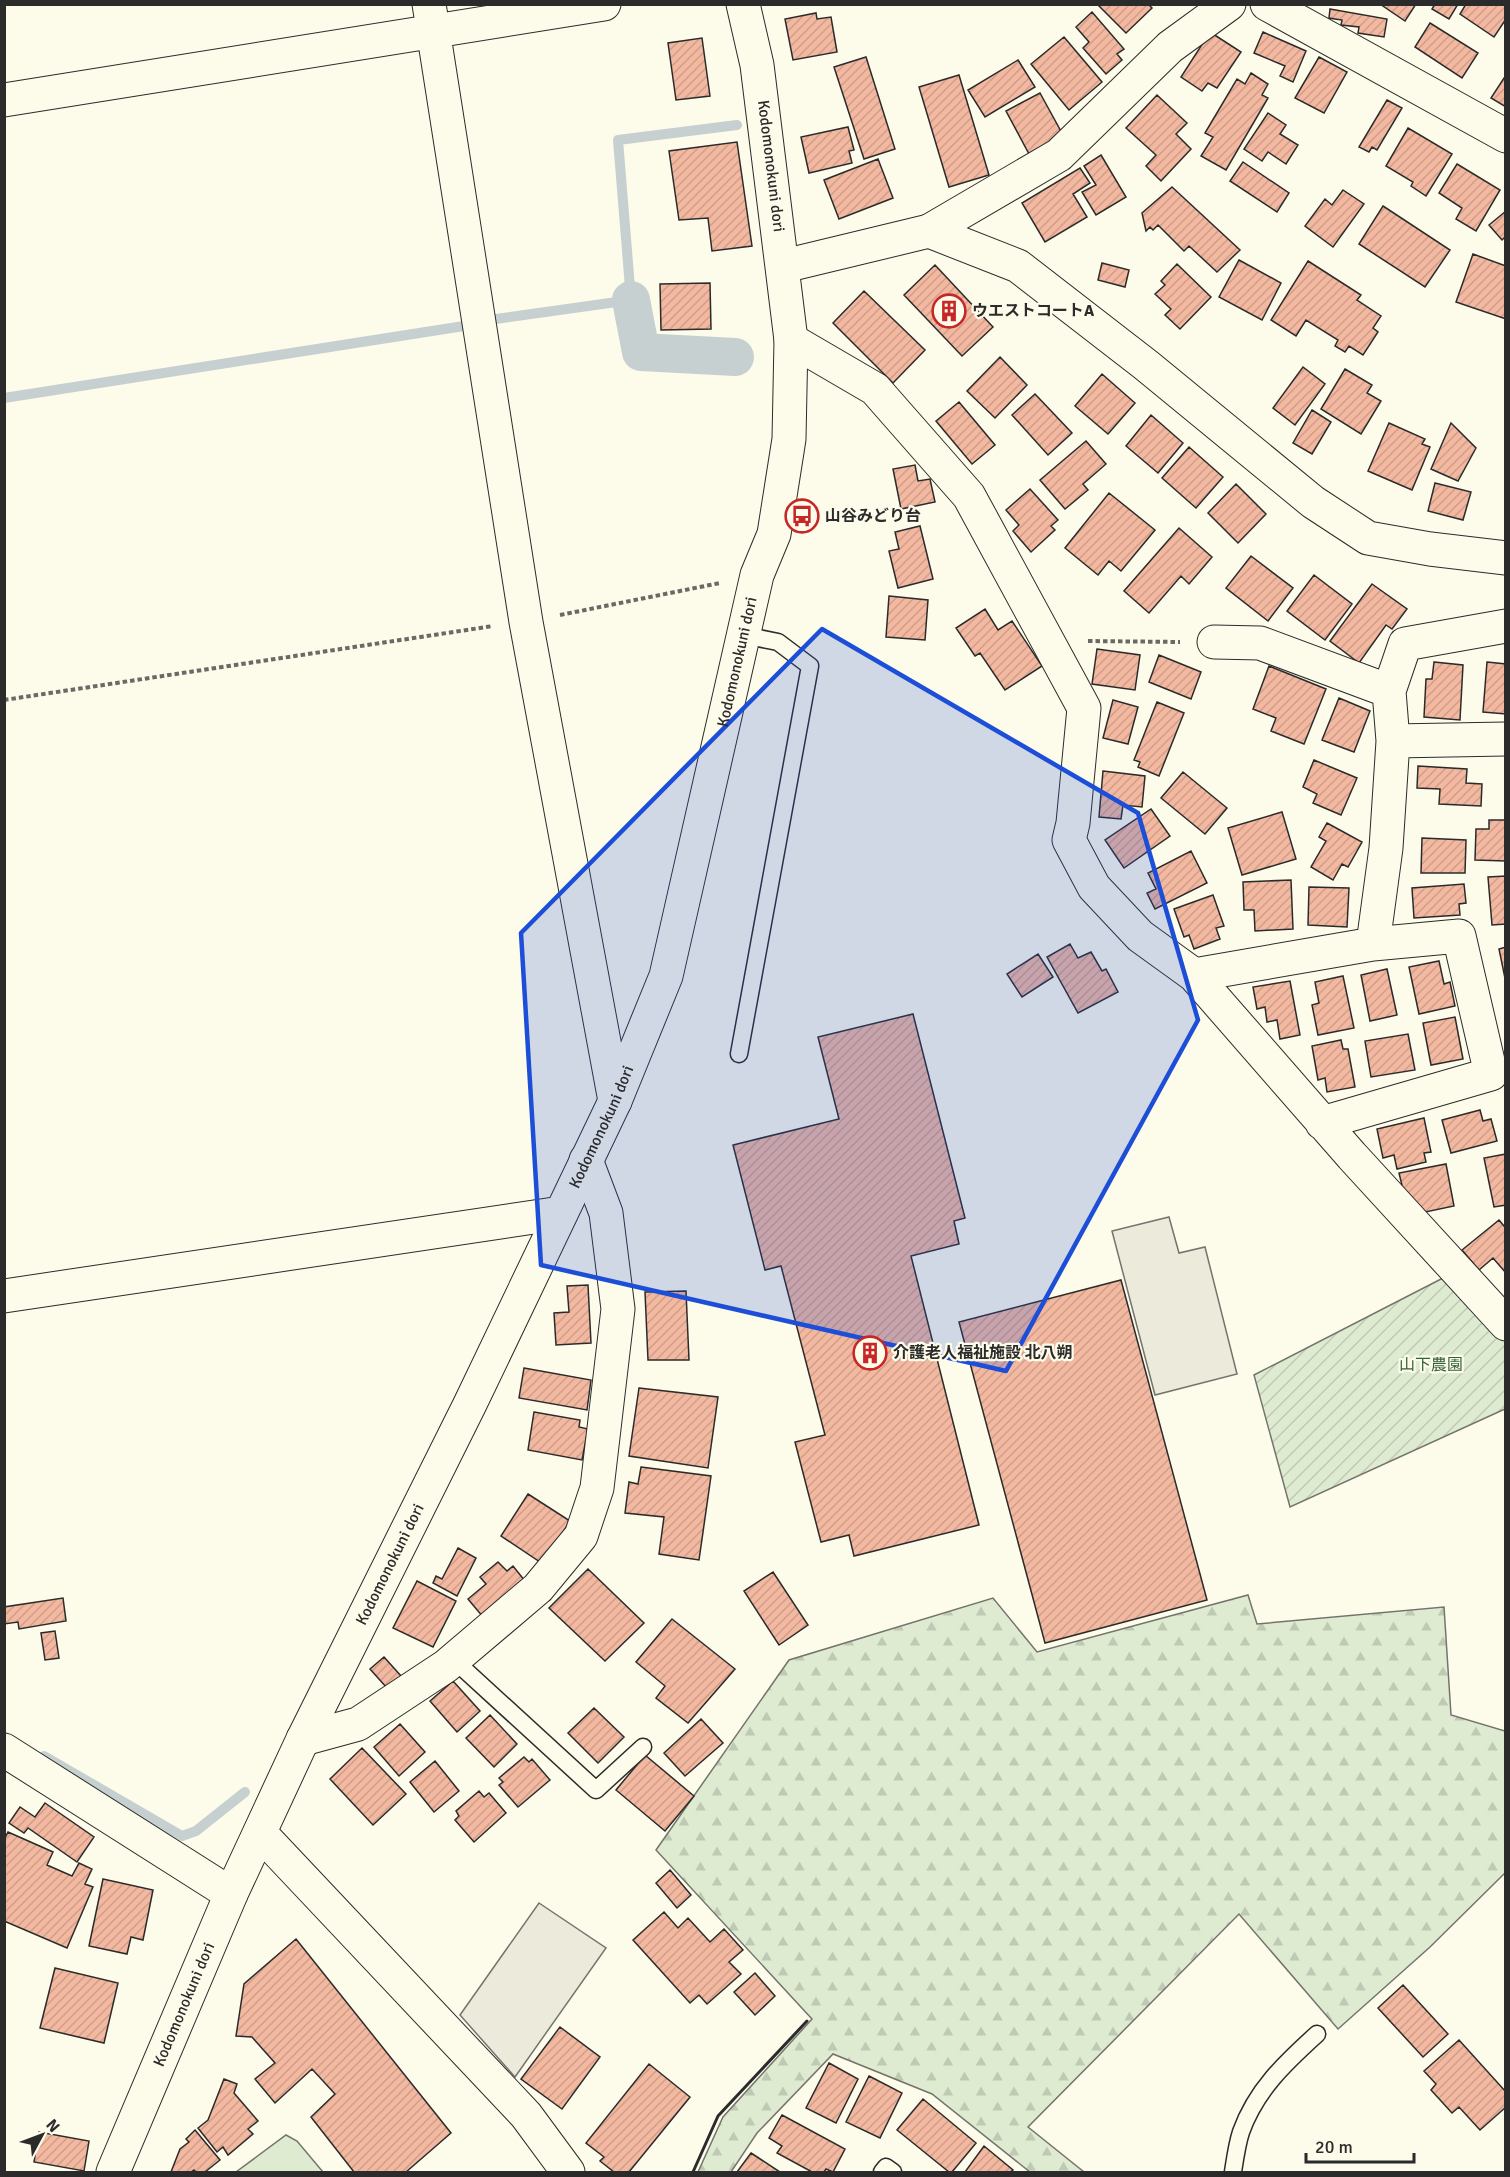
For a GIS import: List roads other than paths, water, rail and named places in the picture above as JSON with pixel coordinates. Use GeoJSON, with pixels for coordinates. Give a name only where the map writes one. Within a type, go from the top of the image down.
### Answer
{"type":"FeatureCollection","features":[{"type":"Feature","properties":{"kind":"street"},"geometry":{"type":"LineString","coordinates":[[4,100],[431,18],[604,4]]}},
{"type":"Feature","properties":{"kind":"street","name":"Kodomonokuni dori"},"geometry":{"type":"LineString","coordinates":[[114,2172],[231,1894],[261,1834],[303,1739],[470,1404],[615,1101],[666,976],[743,635],[758,575],[774,534],[789,439],[791,340],[784,266],[757,64],[743,4]]}},
{"type":"Feature","properties":{"kind":"street"},"geometry":{"type":"LineString","coordinates":[[784,266],[929,231],[1059,155],[1170,47],[1229,4]]}},
{"type":"Feature","properties":{"kind":"street"},"geometry":{"type":"LineString","coordinates":[[1268,4],[1506,136]]}},
{"type":"Feature","properties":{"kind":"street"},"geometry":{"type":"LineString","coordinates":[[431,18],[526,621],[615,1101]]}},
{"type":"Feature","properties":{"kind":"street"},"geometry":{"type":"LineString","coordinates":[[929,231],[1018,266],[1146,365],[1313,502],[1368,538],[1430,549],[1506,558]]}},
{"type":"Feature","properties":{"kind":"street"},"geometry":{"type":"LineString","coordinates":[[791,340],[875,389],[969,496],[1084,708],[1073,823],[1069,840],[1094,887],[1140,936],[1194,975],[1322,1123],[1506,1324]]}},
{"type":"Feature","properties":{"kind":"street"},"geometry":{"type":"LineString","coordinates":[[1373,944],[1386,848],[1393,741],[1389,691],[1406,645],[1506,626]]}},
{"type":"Feature","properties":{"kind":"street"},"geometry":{"type":"LineString","coordinates":[[1214,642],[1260,643],[1389,691]]}},
{"type":"Feature","properties":{"kind":"street"},"geometry":{"type":"LineString","coordinates":[[1393,741],[1506,739]]}},
{"type":"Feature","properties":{"kind":"street"},"geometry":{"type":"LineString","coordinates":[[1194,975],[1373,944],[1460,936],[1491,1074],[1322,1123]]}},
{"type":"Feature","properties":{"kind":"street"},"geometry":{"type":"LineString","coordinates":[[303,1739],[358,1724],[454,1660],[538,1588],[581,1536],[597,1488],[618,1309],[606,1213],[586,1160]]}},
{"type":"Feature","properties":{"kind":"street"},"geometry":{"type":"LineString","coordinates":[[4,1296],[561,1213]]}},
{"type":"Feature","properties":{"kind":"street"},"geometry":{"type":"LineString","coordinates":[[4,1750],[231,1894]]}},
{"type":"Feature","properties":{"kind":"street"},"geometry":{"type":"LineString","coordinates":[[261,1834],[526,2115],[568,2172]]}},
{"type":"Feature","properties":{"kind":"lane"},"geometry":{"type":"LineString","coordinates":[[739,1054],[810,666],[778,642],[743,635]]}},
{"type":"Feature","properties":{"kind":"lane"},"geometry":{"type":"LineString","coordinates":[[454,1660],[596,1790],[643,1748]]}},
{"type":"Feature","properties":{"kind":"lane"},"geometry":{"type":"LineString","coordinates":[[1233,2172],[1241,2132],[1262,2090],[1289,2059],[1317,2034]]}},
{"type":"Feature","properties":{"kind":"lane"},"geometry":{"type":"LineString","coordinates":[[882,2172],[886,2167],[892,2172]]}},
{"type":"Feature","properties":{"kind":"waterway"},"geometry":{"type":"LineString","coordinates":[[496,319],[631,300],[618,140],[737,125]]}},
{"type":"Feature","properties":{"kind":"waterway"},"geometry":{"type":"LineString","coordinates":[[631,300],[641,352],[735,357]]}},
{"type":"Feature","properties":{"kind":"waterway"},"geometry":{"type":"LineString","coordinates":[[4,398],[464,326]]}},
{"type":"Feature","properties":{"kind":"waterway"},"geometry":{"type":"LineString","coordinates":[[44,1756],[182,1836],[196,1831],[245,1792]]}},
{"type":"Feature","properties":{"kind":"place","name":"ウエストコートA"},"geometry":{"type":"Point","coordinates":[949,311]}},
{"type":"Feature","properties":{"kind":"place","name":"山谷みどり台"},"geometry":{"type":"Point","coordinates":[802,516]}},
{"type":"Feature","properties":{"kind":"place","name":"介護老人福祉施設 北八朔"},"geometry":{"type":"Point","coordinates":[870,1353]}},
{"type":"Feature","properties":{"kind":"park label","name":"山下農園"},"geometry":{"type":"Point","coordinates":[1431,1365]}}]}
